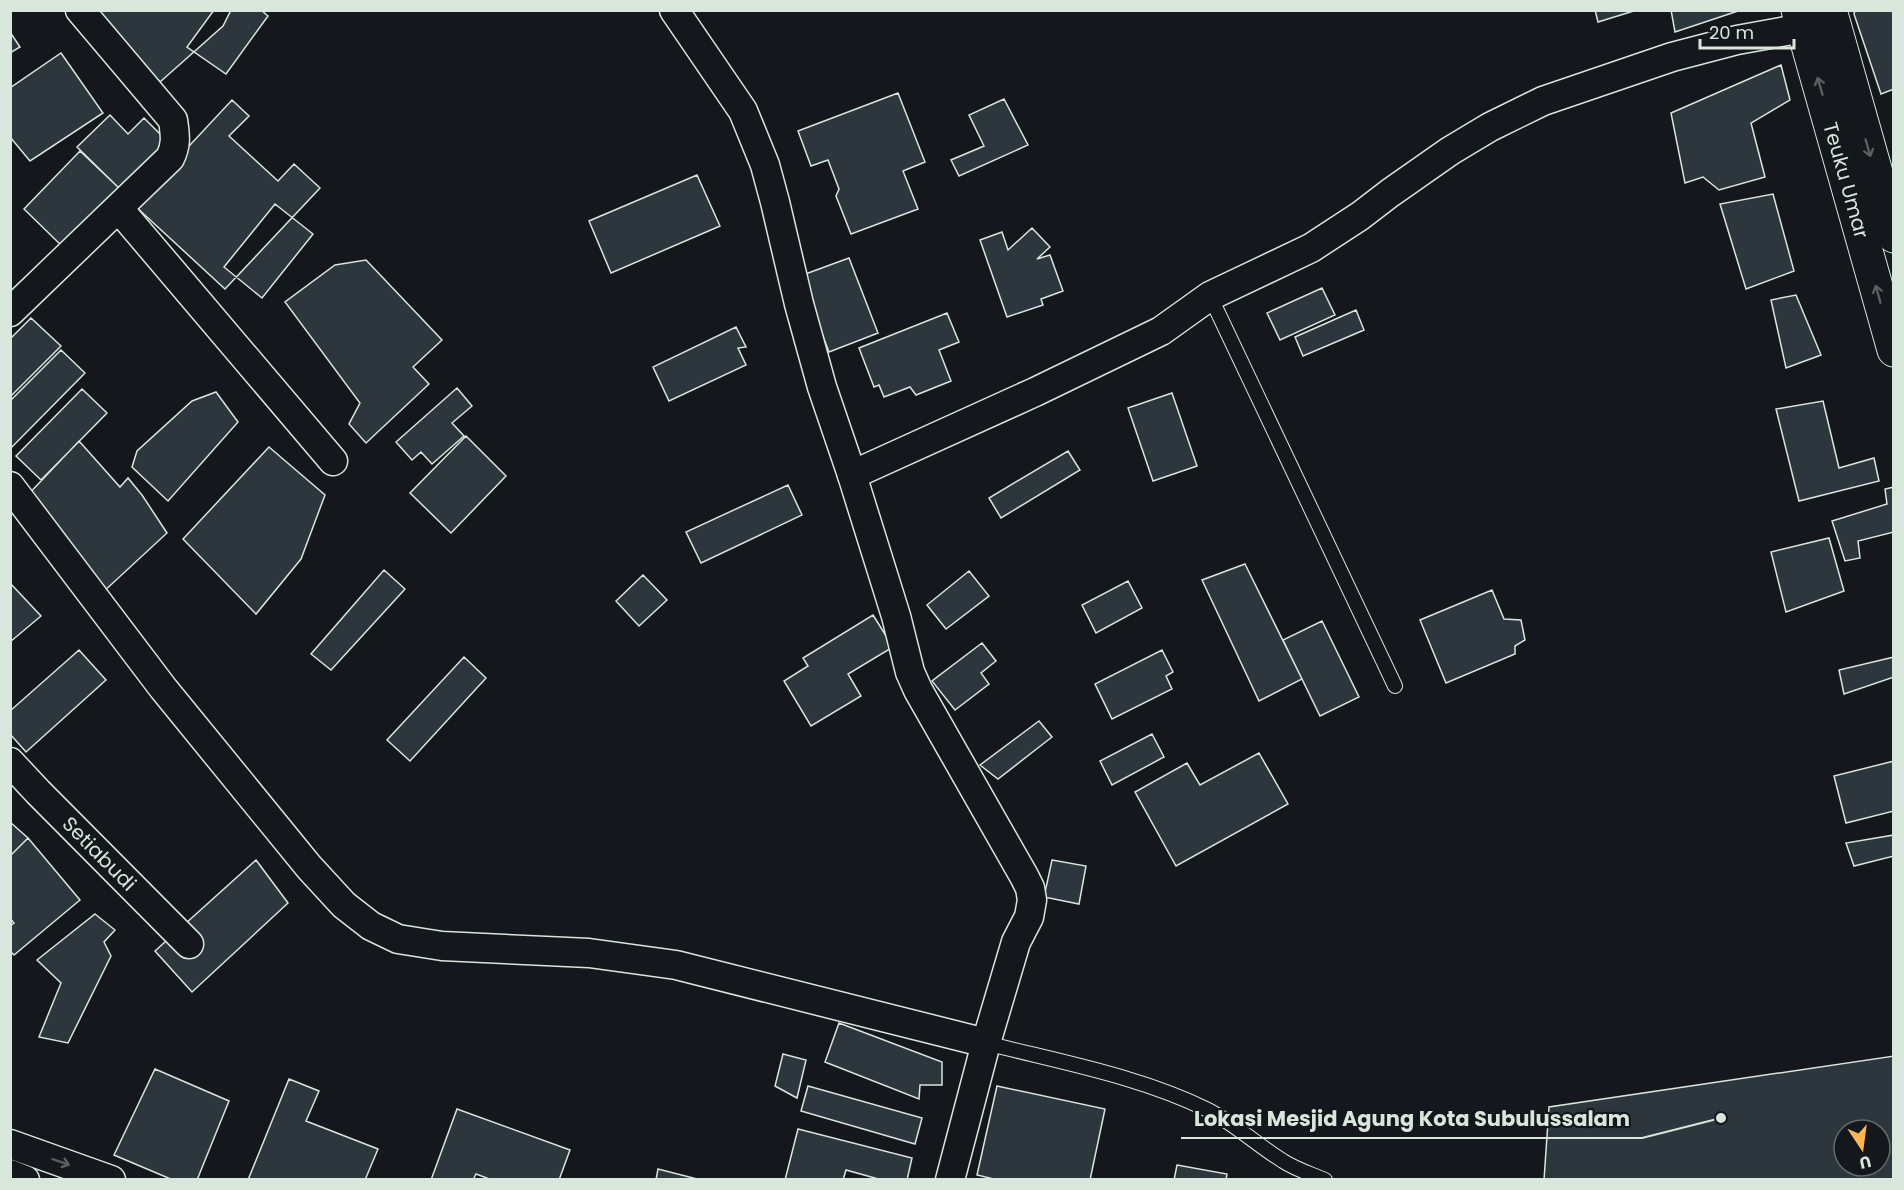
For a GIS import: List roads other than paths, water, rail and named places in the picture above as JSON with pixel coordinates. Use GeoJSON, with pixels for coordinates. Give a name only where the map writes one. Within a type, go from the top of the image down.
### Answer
{"type":"FeatureCollection","features":[{"type":"Feature","properties":{"kind":"highway","name":"Teuku Umar"},"geometry":{"type":"LineString","coordinates":[[1816,18],[1893,236]]}},
{"type":"Feature","properties":{"kind":"highway","name":"Teuku Umar"},"geometry":{"type":"LineString","coordinates":[[1816,18],[1893,350]]}},
{"type":"Feature","properties":{"kind":"street"},"geometry":{"type":"LineString","coordinates":[[10,312],[170,158],[175,148],[173,120],[80,10]]}},
{"type":"Feature","properties":{"kind":"street"},"geometry":{"type":"LineString","coordinates":[[674,10],[743,111],[765,165],[819,376],[896,616],[910,672],[1030,888],[1032,900],[1029,917],[1016,942],[986,1043],[950,1179]]}},
{"type":"Feature","properties":{"kind":"street"},"geometry":{"type":"LineString","coordinates":[[852,475],[1035,392],[1161,331],[1210,296],[1311,248],[1450,151],[1490,127],[1543,101],[1672,57],[1816,18]]}},
{"type":"Feature","properties":{"kind":"street"},"geometry":{"type":"LineString","coordinates":[[119,208],[333,461]]}},
{"type":"Feature","properties":{"kind":"street"},"geometry":{"type":"LineString","coordinates":[[10,486],[163,688],[309,867],[344,905],[371,926],[398,939],[442,946],[589,953],[676,965],[986,1043]]}},
{"type":"Feature","properties":{"kind":"street","name":"Setiabudi"},"geometry":{"type":"LineString","coordinates":[[10,762],[189,944]]}},
{"type":"Feature","properties":{"kind":"street"},"geometry":{"type":"LineString","coordinates":[[10,1143],[111,1179]]}},
{"type":"Feature","properties":{"kind":"street"},"geometry":{"type":"LineString","coordinates":[[10,1174],[25,1179]]}},
{"type":"Feature","properties":{"kind":"lane"},"geometry":{"type":"LineString","coordinates":[[1210,296],[1395,686]]}},
{"type":"Feature","properties":{"kind":"lane"},"geometry":{"type":"LineString","coordinates":[[986,1043],[1140,1083],[1209,1110],[1250,1136],[1286,1163],[1325,1179]]}},
{"type":"Feature","properties":{"kind":"place","name":"Lokasi Mesjid Agung Kota Subulussalam"},"geometry":{"type":"Point","coordinates":[1721,1118]}}]}
